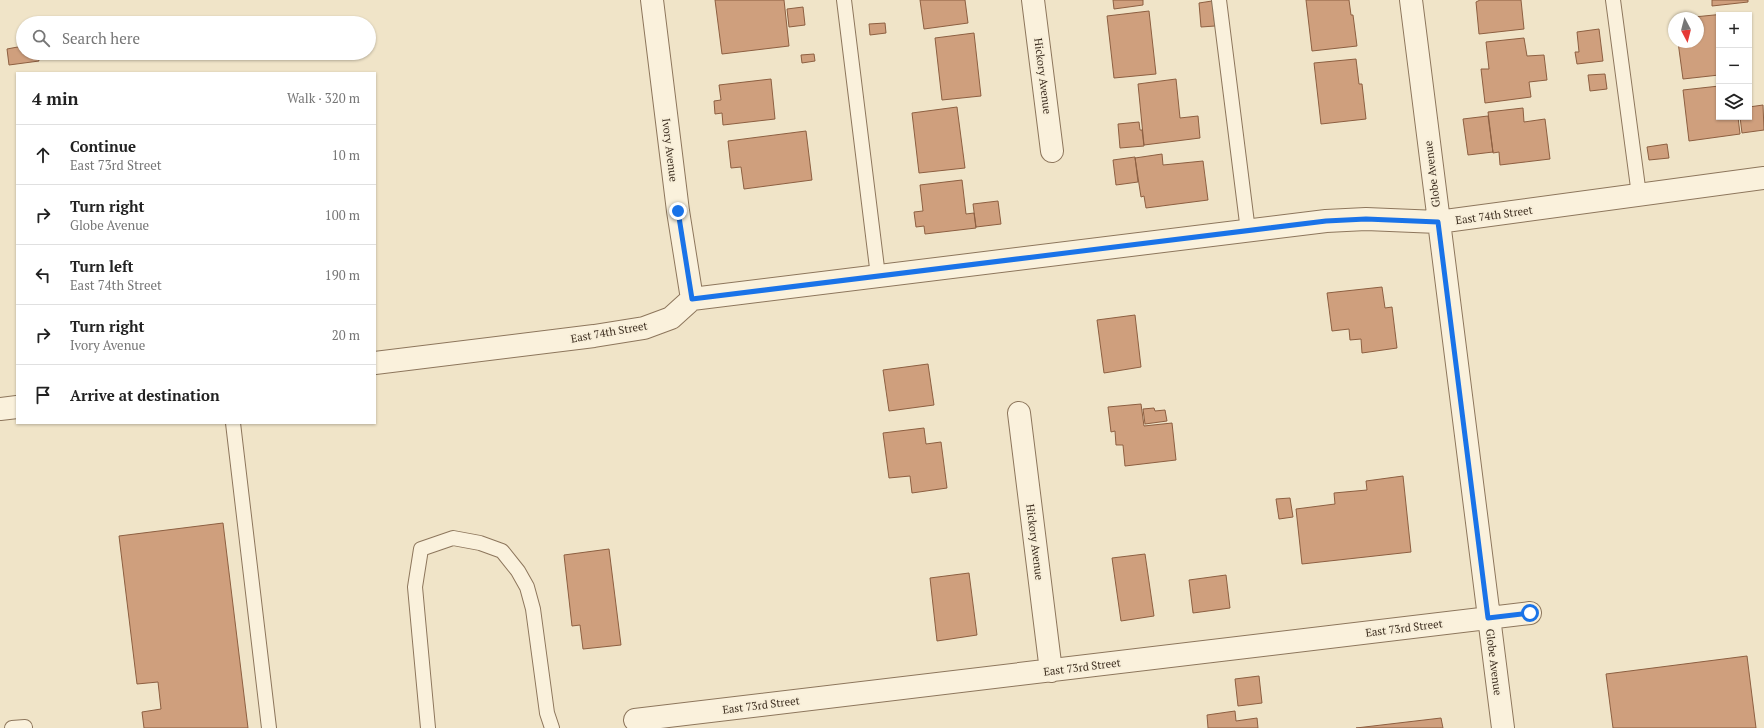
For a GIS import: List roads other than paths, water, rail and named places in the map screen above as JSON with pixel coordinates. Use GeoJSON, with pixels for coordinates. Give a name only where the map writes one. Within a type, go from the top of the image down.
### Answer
{"type":"FeatureCollection","features":[{"type":"Feature","properties":{"kind":"street","name":"Ivory Avenue"},"geometry":{"type":"LineString","coordinates":[[652,0],[678,211],[692,299]]}},
{"type":"Feature","properties":{"kind":"street","name":"Hickory Avenue"},"geometry":{"type":"LineString","coordinates":[[1033,0],[1052,151]]}},
{"type":"Feature","properties":{"kind":"street","name":"Globe Avenue"},"geometry":{"type":"LineString","coordinates":[[1411,0],[1502,728]]}},
{"type":"Feature","properties":{"kind":"street","name":"East 74th Street"},"geometry":{"type":"LineString","coordinates":[[376,363],[594,336],[644,328],[671,318],[692,299],[1342,220],[1366,219],[1438,222],[1764,178]]}},
{"type":"Feature","properties":{"kind":"street"},"geometry":{"type":"LineString","coordinates":[[0,409],[16,407]]}},
{"type":"Feature","properties":{"kind":"street","name":"Hickory Avenue"},"geometry":{"type":"LineString","coordinates":[[1019,413],[1051,671]]}},
{"type":"Feature","properties":{"kind":"street","name":"East 73rd Street"},"geometry":{"type":"LineString","coordinates":[[635,720],[1530,613]]}},
{"type":"Feature","properties":{"kind":"lane"},"geometry":{"type":"LineString","coordinates":[[844,0],[878,276]]}},
{"type":"Feature","properties":{"kind":"lane"},"geometry":{"type":"LineString","coordinates":[[1219,0],[1248,231]]}},
{"type":"Feature","properties":{"kind":"lane"},"geometry":{"type":"LineString","coordinates":[[1613,0],[1639,195]]}},
{"type":"Feature","properties":{"kind":"lane"},"geometry":{"type":"LineString","coordinates":[[232,424],[269,728]]}},
{"type":"Feature","properties":{"kind":"lane"},"geometry":{"type":"LineString","coordinates":[[428,728],[415,587],[421,550],[453,538],[480,543],[502,551],[518,571],[527,586],[533,609],[547,713],[552,728]]}}]}
